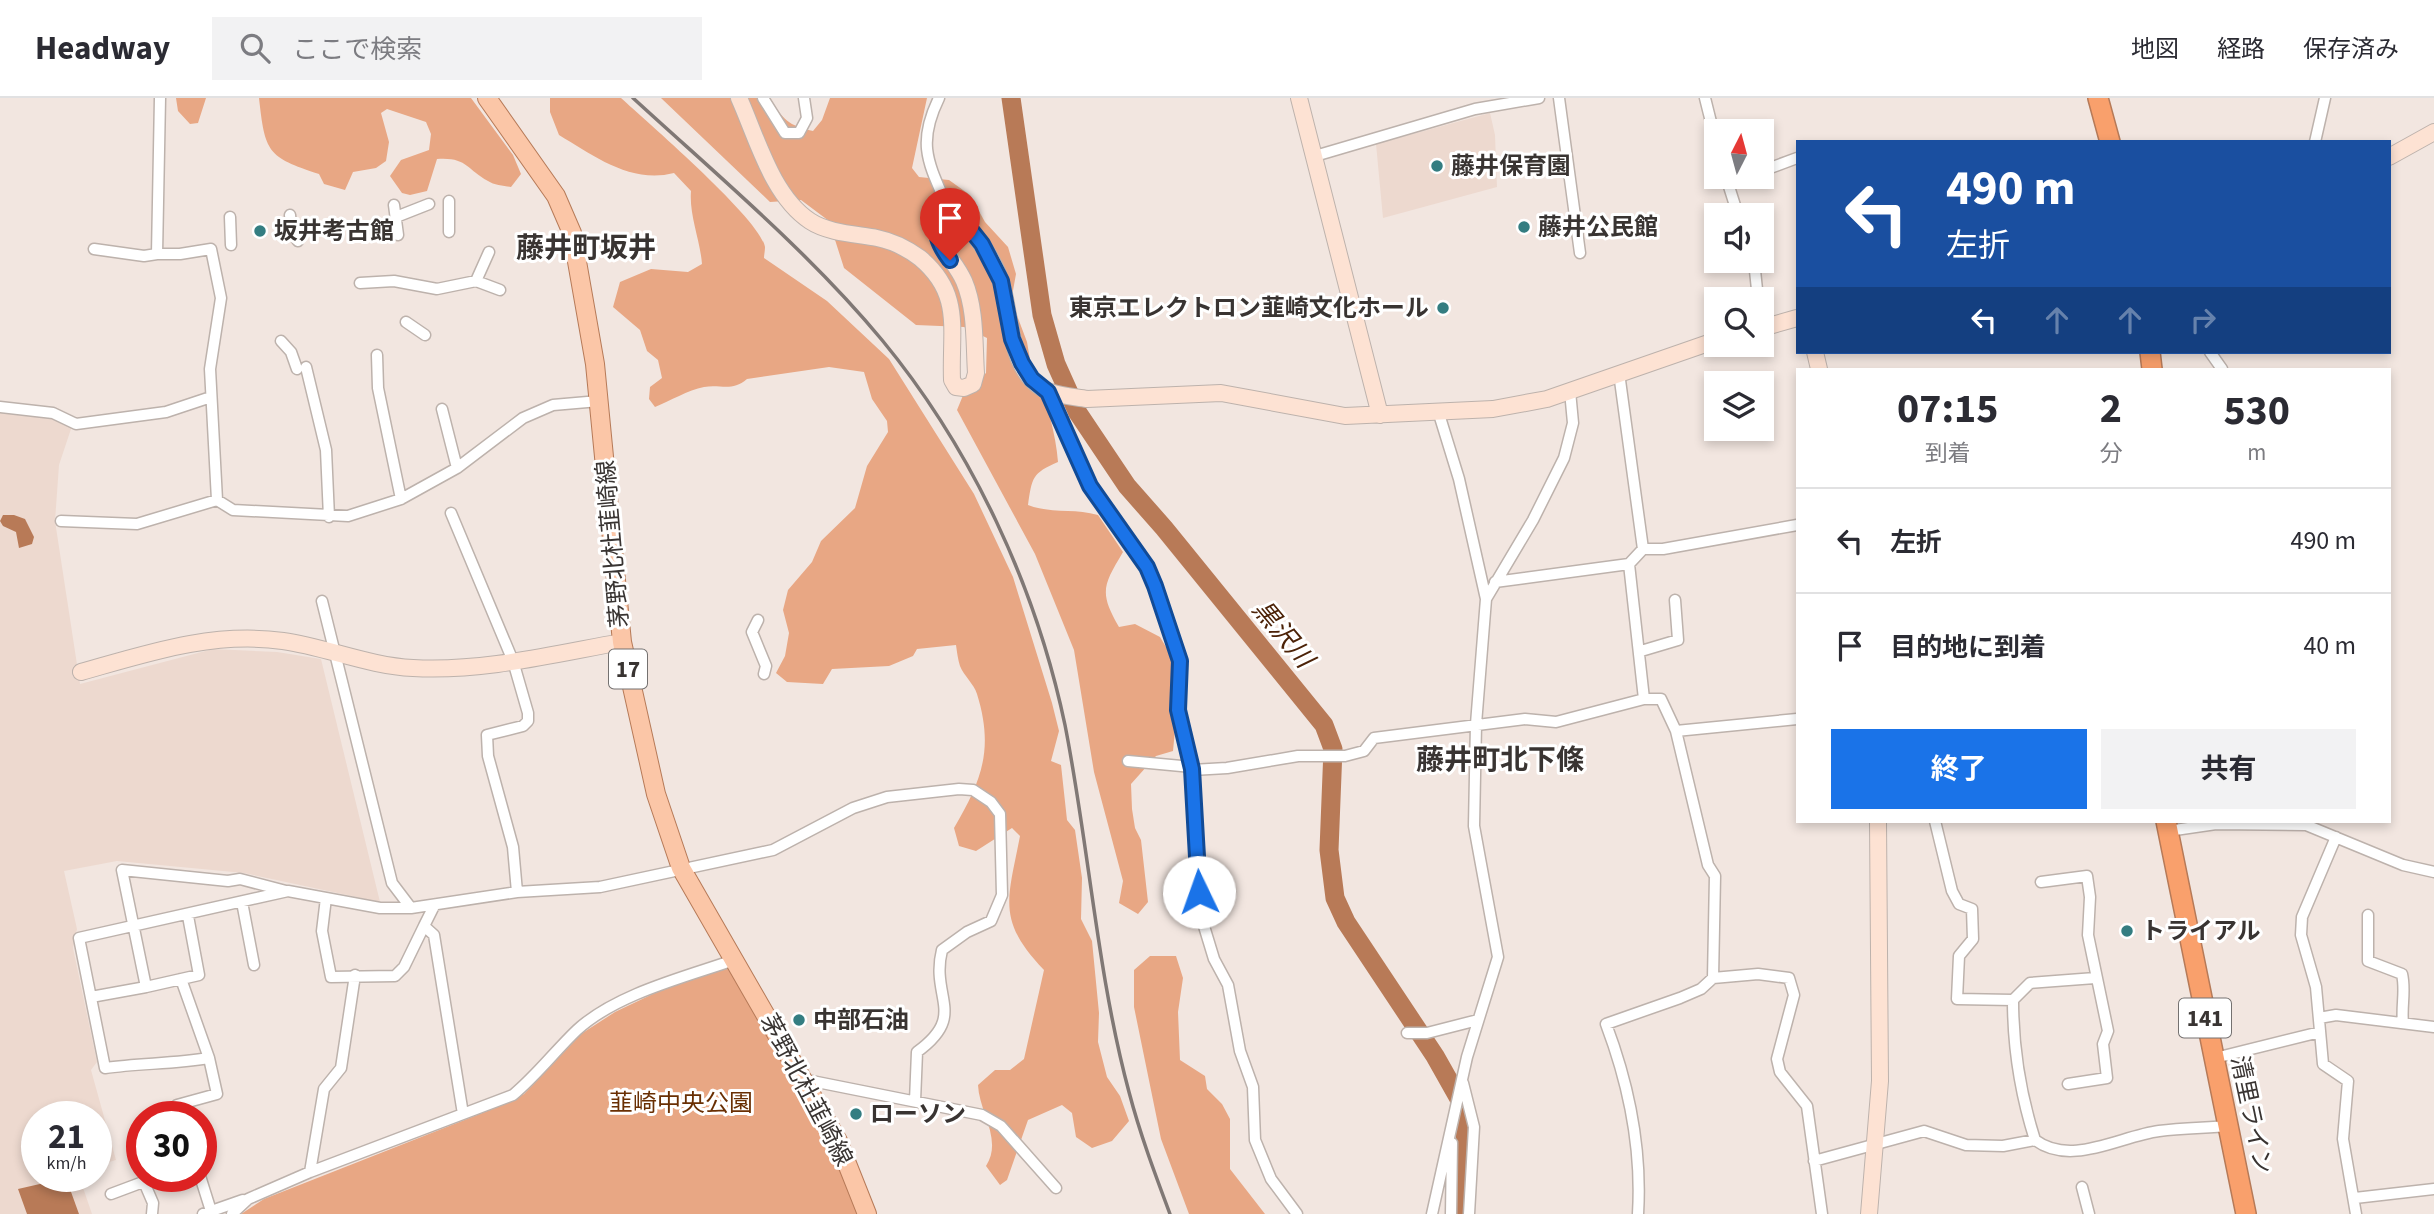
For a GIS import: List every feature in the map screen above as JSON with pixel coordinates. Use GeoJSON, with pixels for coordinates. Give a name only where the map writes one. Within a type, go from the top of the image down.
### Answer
{"type":"FeatureCollection","features":[{"type":"Feature","properties":{"kind":"highway"},"geometry":{"type":"LineString","coordinates":[[2098,98],[2109,140]]}},
{"type":"Feature","properties":{"kind":"highway","name":"清里ライン"},"geometry":{"type":"LineString","coordinates":[[2167,826],[2246,1214]]}},
{"type":"Feature","properties":{"kind":"main road","name":"茅野北杜韮崎線"},"geometry":{"type":"LineString","coordinates":[[487,98],[556,196],[566,215],[580,273],[600,401],[622,642],[656,794],[681,868],[842,1149],[867,1214]]}},
{"type":"Feature","properties":{"kind":"street"},"geometry":{"type":"LineString","coordinates":[[156,254],[160,98]]}},
{"type":"Feature","properties":{"kind":"street"},"geometry":{"type":"LineString","coordinates":[[739,98],[774,177],[789,200],[810,221],[827,228],[886,240],[913,253],[933,270],[950,298],[952,380],[956,387],[964,388],[973,384],[976,373],[972,316],[963,278],[940,246],[936,231],[939,214],[948,208]]}},
{"type":"Feature","properties":{"kind":"street"},"geometry":{"type":"LineString","coordinates":[[763,98],[785,133],[799,133],[807,118],[804,98]]}},
{"type":"Feature","properties":{"kind":"street"},"geometry":{"type":"LineString","coordinates":[[939,98],[928,128],[928,164],[948,208],[959,215],[982,244],[1001,281],[1012,339],[1022,363],[1032,379],[1055,393],[1079,397],[1221,393],[1332,414],[1439,414],[1493,409],[1570,391],[1704,344]]}},
{"type":"Feature","properties":{"kind":"street"},"geometry":{"type":"LineString","coordinates":[[1299,98],[1380,415]]}},
{"type":"Feature","properties":{"kind":"street"},"geometry":{"type":"LineString","coordinates":[[1315,156],[1475,109],[1539,98]]}},
{"type":"Feature","properties":{"kind":"street"},"geometry":{"type":"LineString","coordinates":[[1559,98],[1580,253]]}},
{"type":"Feature","properties":{"kind":"street"},"geometry":{"type":"LineString","coordinates":[[1705,98],[1710,119]]}},
{"type":"Feature","properties":{"kind":"street"},"geometry":{"type":"LineString","coordinates":[[2315,140],[2325,98]]}},
{"type":"Feature","properties":{"kind":"street"},"geometry":{"type":"LineString","coordinates":[[2391,157],[2434,132]]}},
{"type":"Feature","properties":{"kind":"street"},"geometry":{"type":"LineString","coordinates":[[1774,167],[1796,158]]}},
{"type":"Feature","properties":{"kind":"street"},"geometry":{"type":"LineString","coordinates":[[449,201],[449,232]]}},
{"type":"Feature","properties":{"kind":"street"},"geometry":{"type":"LineString","coordinates":[[394,205],[398,235]]}},
{"type":"Feature","properties":{"kind":"street"},"geometry":{"type":"LineString","coordinates":[[396,218],[429,205]]}},
{"type":"Feature","properties":{"kind":"street"},"geometry":{"type":"LineString","coordinates":[[290,215],[292,233],[298,241]]}},
{"type":"Feature","properties":{"kind":"street"},"geometry":{"type":"LineString","coordinates":[[230,217],[231,245]]}},
{"type":"Feature","properties":{"kind":"street"},"geometry":{"type":"LineString","coordinates":[[94,249],[144,256],[211,249],[221,298],[210,369],[217,500]]}},
{"type":"Feature","properties":{"kind":"street"},"geometry":{"type":"LineString","coordinates":[[476,281],[489,253]]}},
{"type":"Feature","properties":{"kind":"street"},"geometry":{"type":"LineString","coordinates":[[360,283],[394,281],[437,289],[476,281],[500,290]]}},
{"type":"Feature","properties":{"kind":"street"},"geometry":{"type":"LineString","coordinates":[[1774,325],[1796,318]]}},
{"type":"Feature","properties":{"kind":"street"},"geometry":{"type":"LineString","coordinates":[[406,323],[425,335]]}},
{"type":"Feature","properties":{"kind":"street"},"geometry":{"type":"LineString","coordinates":[[281,341],[301,368],[321,420],[326,450],[329,517]]}},
{"type":"Feature","properties":{"kind":"street"},"geometry":{"type":"LineString","coordinates":[[377,355],[378,388],[401,499]]}},
{"type":"Feature","properties":{"kind":"street"},"geometry":{"type":"LineString","coordinates":[[1495,582],[1629,564],[1643,548],[1619,373]]}},
{"type":"Feature","properties":{"kind":"street"},"geometry":{"type":"LineString","coordinates":[[1486,599],[1533,520],[1564,458],[1573,424],[1570,391]]}},
{"type":"Feature","properties":{"kind":"street"},"geometry":{"type":"LineString","coordinates":[[1055,393],[1090,486],[1147,567],[1180,661],[1178,710],[1192,768],[1200,913],[1214,959],[1228,985],[1240,1051],[1252,1087],[1255,1140],[1270,1179],[1297,1214]]}},
{"type":"Feature","properties":{"kind":"street"},"geometry":{"type":"LineString","coordinates":[[0,407],[53,413],[76,424],[166,412],[211,397]]}},
{"type":"Feature","properties":{"kind":"street"},"geometry":{"type":"LineString","coordinates":[[61,521],[137,524],[217,500],[233,510],[348,516],[401,499],[457,468],[523,418],[553,405],[600,401]]}},
{"type":"Feature","properties":{"kind":"street"},"geometry":{"type":"LineString","coordinates":[[442,408],[457,468]]}},
{"type":"Feature","properties":{"kind":"street"},"geometry":{"type":"LineString","coordinates":[[1432,1214],[1478,1020],[1498,957],[1474,826],[1476,724],[1486,599],[1459,479],[1439,414]]}},
{"type":"Feature","properties":{"kind":"street"},"geometry":{"type":"LineString","coordinates":[[451,513],[513,661],[528,721],[523,726],[487,735],[488,756],[513,847],[517,892]]}},
{"type":"Feature","properties":{"kind":"street"},"geometry":{"type":"LineString","coordinates":[[1643,548],[1663,549],[1796,525]]}},
{"type":"Feature","properties":{"kind":"street"},"geometry":{"type":"LineString","coordinates":[[1629,564],[1641,651],[1644,699]]}},
{"type":"Feature","properties":{"kind":"street"},"geometry":{"type":"LineString","coordinates":[[1641,651],[1678,640],[1675,600]]}},
{"type":"Feature","properties":{"kind":"street"},"geometry":{"type":"LineString","coordinates":[[322,601],[392,883],[411,908]]}},
{"type":"Feature","properties":{"kind":"street"},"geometry":{"type":"LineString","coordinates":[[758,620],[752,632],[766,666],[764,674]]}},
{"type":"Feature","properties":{"kind":"street"},"geometry":{"type":"LineString","coordinates":[[81,672],[196,640],[282,640],[410,668],[452,669],[622,642]]}},
{"type":"Feature","properties":{"kind":"street"},"geometry":{"type":"LineString","coordinates":[[1128,761],[1192,768],[1227,768],[1298,756],[1345,756],[1364,751],[1374,738],[1525,719],[1556,722],[1644,699],[1661,699],[1676,731],[1708,865],[1715,876],[1713,978]]}},
{"type":"Feature","properties":{"kind":"street"},"geometry":{"type":"LineString","coordinates":[[1676,731],[1796,719]]}},
{"type":"Feature","properties":{"kind":"street"},"geometry":{"type":"LineString","coordinates":[[146,987],[122,870],[228,881],[240,879],[380,908],[434,906],[517,892],[600,887],[773,850],[853,808],[887,797],[959,789],[973,790],[991,802],[1000,814],[1002,895],[991,920],[967,932],[942,950],[944,1019],[936,1038],[917,1052],[915,1101]]}},
{"type":"Feature","properties":{"kind":"street"},"geometry":{"type":"LineString","coordinates":[[1869,1214],[1880,1081],[1882,823]]}},
{"type":"Feature","properties":{"kind":"street"},"geometry":{"type":"LineString","coordinates":[[1935,823],[1952,891],[1959,904],[1972,909],[1973,939],[1959,956],[1957,999],[2013,1000]]}},
{"type":"Feature","properties":{"kind":"street"},"geometry":{"type":"LineString","coordinates":[[2167,826],[2306,824],[2403,865],[2434,872]]}},
{"type":"Feature","properties":{"kind":"street"},"geometry":{"type":"LineString","coordinates":[[2336,837],[2302,917],[2302,948],[2316,986],[2323,1064],[2347,1081],[2343,1139],[2356,1214]]}},
{"type":"Feature","properties":{"kind":"street"},"geometry":{"type":"LineString","coordinates":[[2040,882],[2087,876],[2088,935],[2108,1031],[2103,1044],[2107,1079],[2068,1084]]}},
{"type":"Feature","properties":{"kind":"street"},"geometry":{"type":"LineString","coordinates":[[209,1058],[173,1064],[141,1063],[105,1068],[79,938],[188,916],[288,891]]}},
{"type":"Feature","properties":{"kind":"street"},"geometry":{"type":"LineString","coordinates":[[326,898],[322,931],[331,976],[395,976],[404,967],[434,906]]}},
{"type":"Feature","properties":{"kind":"street"},"geometry":{"type":"LineString","coordinates":[[242,902],[254,965]]}},
{"type":"Feature","properties":{"kind":"street"},"geometry":{"type":"LineString","coordinates":[[2368,915],[2368,961],[2402,974],[2405,987],[2401,1007],[2403,1023]]}},
{"type":"Feature","properties":{"kind":"street"},"geometry":{"type":"LineString","coordinates":[[91,998],[199,975],[188,916]]}},
{"type":"Feature","properties":{"kind":"street"},"geometry":{"type":"LineString","coordinates":[[424,926],[434,935],[463,1114]]}},
{"type":"Feature","properties":{"kind":"street"},"geometry":{"type":"LineString","coordinates":[[203,1192],[207,1213],[513,1095],[537,1076],[578,1029],[622,1002],[734,960]]}},
{"type":"Feature","properties":{"kind":"street"},"geometry":{"type":"LineString","coordinates":[[1637,1214],[1640,1176],[1636,1141],[1620,1061],[1606,1024],[1680,998],[1713,978],[1758,974],[1789,978],[1794,995],[1777,1059],[1780,1072],[1807,1106],[1822,1214]]}},
{"type":"Feature","properties":{"kind":"street"},"geometry":{"type":"LineString","coordinates":[[310,1172],[324,1089],[341,1068],[355,975]]}},
{"type":"Feature","properties":{"kind":"street"},"geometry":{"type":"LineString","coordinates":[[2095,978],[2030,983],[2013,1000],[2013,1022],[2027,1112],[2035,1140],[2048,1149],[2099,1148],[2156,1131],[2229,1126]]}},
{"type":"Feature","properties":{"kind":"street"},"geometry":{"type":"LineString","coordinates":[[181,979],[209,1058],[217,1094],[192,1101]]}},
{"type":"Feature","properties":{"kind":"street"},"geometry":{"type":"LineString","coordinates":[[2319,1018],[2336,1015],[2434,1027]]}},
{"type":"Feature","properties":{"kind":"street"},"geometry":{"type":"LineString","coordinates":[[1410,1033],[1427,1033],[1478,1020]]}},
{"type":"Feature","properties":{"kind":"street"},"geometry":{"type":"LineString","coordinates":[[2214,1058],[2320,1032]]}},
{"type":"Feature","properties":{"kind":"street"},"geometry":{"type":"LineString","coordinates":[[806,1085],[812,1081],[982,1115],[1001,1126],[1056,1188]]}},
{"type":"Feature","properties":{"kind":"street"},"geometry":{"type":"LineString","coordinates":[[1462,1083],[1474,1128],[1469,1214]]}},
{"type":"Feature","properties":{"kind":"street"},"geometry":{"type":"LineString","coordinates":[[1814,1161],[1875,1142],[1924,1131],[1966,1145],[2003,1146],[2035,1140]]}},
{"type":"Feature","properties":{"kind":"street"},"geometry":{"type":"LineString","coordinates":[[1450,1133],[1451,1214]]}},
{"type":"Feature","properties":{"kind":"street"},"geometry":{"type":"LineString","coordinates":[[2082,1187],[2090,1214]]}},
{"type":"Feature","properties":{"kind":"street"},"geometry":{"type":"LineString","coordinates":[[111,1194],[126,1189]]}},
{"type":"Feature","properties":{"kind":"street"},"geometry":{"type":"LineString","coordinates":[[2355,1198],[2434,1189]]}},
{"type":"Feature","properties":{"kind":"street"},"geometry":{"type":"LineString","coordinates":[[148,1192],[153,1202],[152,1214]]}},
{"type":"Feature","properties":{"kind":"street"},"geometry":{"type":"LineString","coordinates":[[232,1214],[248,1199]]}},
{"type":"Feature","properties":{"kind":"shaded area","name":"藤井保育園"},"geometry":{"type":"Polygon","coordinates":[[[1490,113],[1495,135],[1497,187],[1383,218],[1376,144],[1490,113]]]}},
{"type":"Feature","properties":{"kind":"shaded area"},"geometry":{"type":"Polygon","coordinates":[[[0,411],[52,417],[72,426],[59,465],[55,521],[80,684],[213,649],[277,652],[321,659],[380,902],[244,873],[117,861],[64,871],[77,929],[73,948],[97,1062],[91,1070],[100,1101],[21,1101],[21,1192],[84,1192],[92,1214],[0,1214],[0,411]]]}},
{"type":"Feature","properties":{"kind":"shaded area"},"geometry":{"type":"Polygon","coordinates":[[[3,515],[25,519],[34,537],[32,544],[19,548],[16,532],[3,526],[0,521],[3,515]]]}},
{"type":"Feature","properties":{"kind":"shaded area"},"geometry":{"type":"Polygon","coordinates":[[[112,1146],[116,1160],[112,1161],[112,1146]]]}},
{"type":"Feature","properties":{"kind":"shaded area"},"geometry":{"type":"Polygon","coordinates":[[[21,1188],[21,1192],[71,1192],[79,1214],[27,1214],[18,1189],[21,1188]]]}},
{"type":"Feature","properties":{"kind":"green space"},"geometry":{"type":"Polygon","coordinates":[[[176,98],[206,98],[198,123],[190,124],[178,111],[176,98]]]}},
{"type":"Feature","properties":{"kind":"green space"},"geometry":{"type":"Polygon","coordinates":[[[259,98],[471,98],[513,155],[521,174],[511,187],[502,186],[488,181],[461,162],[437,159],[427,191],[410,195],[402,193],[390,176],[401,160],[429,150],[431,134],[426,122],[387,109],[381,113],[389,142],[386,161],[376,168],[353,172],[345,190],[324,184],[319,174],[289,163],[272,150],[264,130],[259,98]]]}},
{"type":"Feature","properties":{"kind":"green space"},"geometry":{"type":"Polygon","coordinates":[[[550,98],[621,98],[677,148],[744,215],[765,247],[764,258],[827,301],[889,359],[974,494],[1013,577],[1059,731],[1051,761],[1061,765],[1067,820],[1075,830],[1082,878],[1081,919],[1092,941],[1099,1013],[1098,1042],[1107,1077],[1120,1096],[1129,1121],[1112,1141],[1092,1148],[1076,1137],[1072,1113],[1062,1105],[1028,1120],[1007,1180],[1000,1185],[986,1166],[992,1146],[978,1085],[995,1070],[1010,1070],[1024,1059],[1044,970],[1018,937],[1012,922],[1010,893],[1020,836],[1012,828],[976,851],[959,846],[954,828],[972,795],[985,748],[985,731],[977,694],[960,666],[956,645],[917,649],[913,656],[889,666],[832,669],[823,684],[787,682],[776,673],[785,656],[789,633],[783,610],[788,590],[812,562],[821,541],[855,508],[867,466],[888,432],[887,421],[872,399],[864,372],[829,367],[747,379],[731,386],[698,388],[655,407],[649,399],[650,387],[662,378],[658,360],[647,351],[640,330],[613,307],[620,282],[651,269],[688,272],[702,264],[691,191],[674,173],[643,175],[628,171],[599,159],[559,135],[550,112],[550,98]]]}},
{"type":"Feature","properties":{"kind":"green space"},"geometry":{"type":"Polygon","coordinates":[[[661,98],[770,98],[787,120],[798,127],[813,131],[822,120],[830,98],[927,98],[912,168],[919,177],[949,180],[970,195],[985,222],[1008,247],[1016,274],[1012,296],[1015,310],[1027,342],[1032,371],[1041,377],[1058,462],[1038,473],[1031,488],[1028,505],[1098,515],[1123,552],[1111,573],[1106,589],[1108,605],[1119,627],[1135,624],[1160,637],[1172,657],[1175,730],[1173,751],[1156,756],[1131,784],[1132,809],[1135,828],[1141,840],[1148,902],[1138,914],[1119,903],[1123,881],[1094,772],[1074,650],[1035,554],[957,410],[964,393],[986,373],[987,338],[964,327],[916,325],[844,268],[829,221],[801,200],[770,202],[661,98]]]}},
{"type":"Feature","properties":{"kind":"green space"},"geometry":{"type":"Polygon","coordinates":[[[1150,956],[1176,956],[1183,978],[1178,1012],[1180,1060],[1205,1076],[1207,1089],[1222,1104],[1230,1119],[1230,1169],[1265,1214],[1189,1214],[1161,1139],[1134,1007],[1134,970],[1150,956]]]}},
{"type":"Feature","properties":{"kind":"green space","name":"韮崎中央公園"},"geometry":{"type":"Polygon","coordinates":[[[732,965],[836,1145],[862,1214],[241,1214],[264,1199],[505,1104],[524,1094],[581,1034],[615,1012],[657,992],[732,965]]]}},
{"type":"Feature","properties":{"kind":"waterway","name":"黒沢川"},"geometry":{"type":"LineString","coordinates":[[1011,98],[1042,315],[1056,364],[1078,413],[1127,486],[1324,725],[1333,749],[1329,850],[1335,898],[1346,922],[1435,1056],[1466,1111],[1463,1214]]}},
{"type":"Feature","properties":{"kind":"railway"},"geometry":{"type":"LineString","coordinates":[[633,98],[730,185],[854,307],[915,382],[972,473],[996,522],[1018,571],[1053,673],[1073,771],[1101,956],[1118,1047],[1138,1123],[1170,1214]]}},
{"type":"Feature","properties":{"kind":"place","name":"藤井保育園"},"geometry":{"type":"Point","coordinates":[1437,166]}},
{"type":"Feature","properties":{"kind":"place","name":"藤井公民館"},"geometry":{"type":"Point","coordinates":[1524,227]}},
{"type":"Feature","properties":{"kind":"place","name":"坂井考古館"},"geometry":{"type":"Point","coordinates":[260,231]}},
{"type":"Feature","properties":{"kind":"place","name":"東京エレクトロン韮崎文化ホール"},"geometry":{"type":"Point","coordinates":[1443,308]}},
{"type":"Feature","properties":{"kind":"place","name":"トライアル"},"geometry":{"type":"Point","coordinates":[2127,931]}},
{"type":"Feature","properties":{"kind":"place","name":"中部石油"},"geometry":{"type":"Point","coordinates":[799,1020]}},
{"type":"Feature","properties":{"kind":"place","name":"ローソン"},"geometry":{"type":"Point","coordinates":[856,1114]}},
{"type":"Feature","properties":{"kind":"district","name":"藤井町坂井"},"geometry":{"type":"Point","coordinates":[586,248]}},
{"type":"Feature","properties":{"kind":"district","name":"藤井町北下條"},"geometry":{"type":"Point","coordinates":[1500,760]}},
{"type":"Feature","properties":{"kind":"route"},"geometry":{"type":"LineString","coordinates":[[950,260],[940,246],[936,231],[936,222],[944,208],[952,209],[959,215],[982,244],[1001,281],[1012,339],[1022,363],[1032,379],[1048,392],[1090,486],[1147,567],[1155,586],[1180,661],[1178,710],[1192,769],[1199,892]]}}]}
